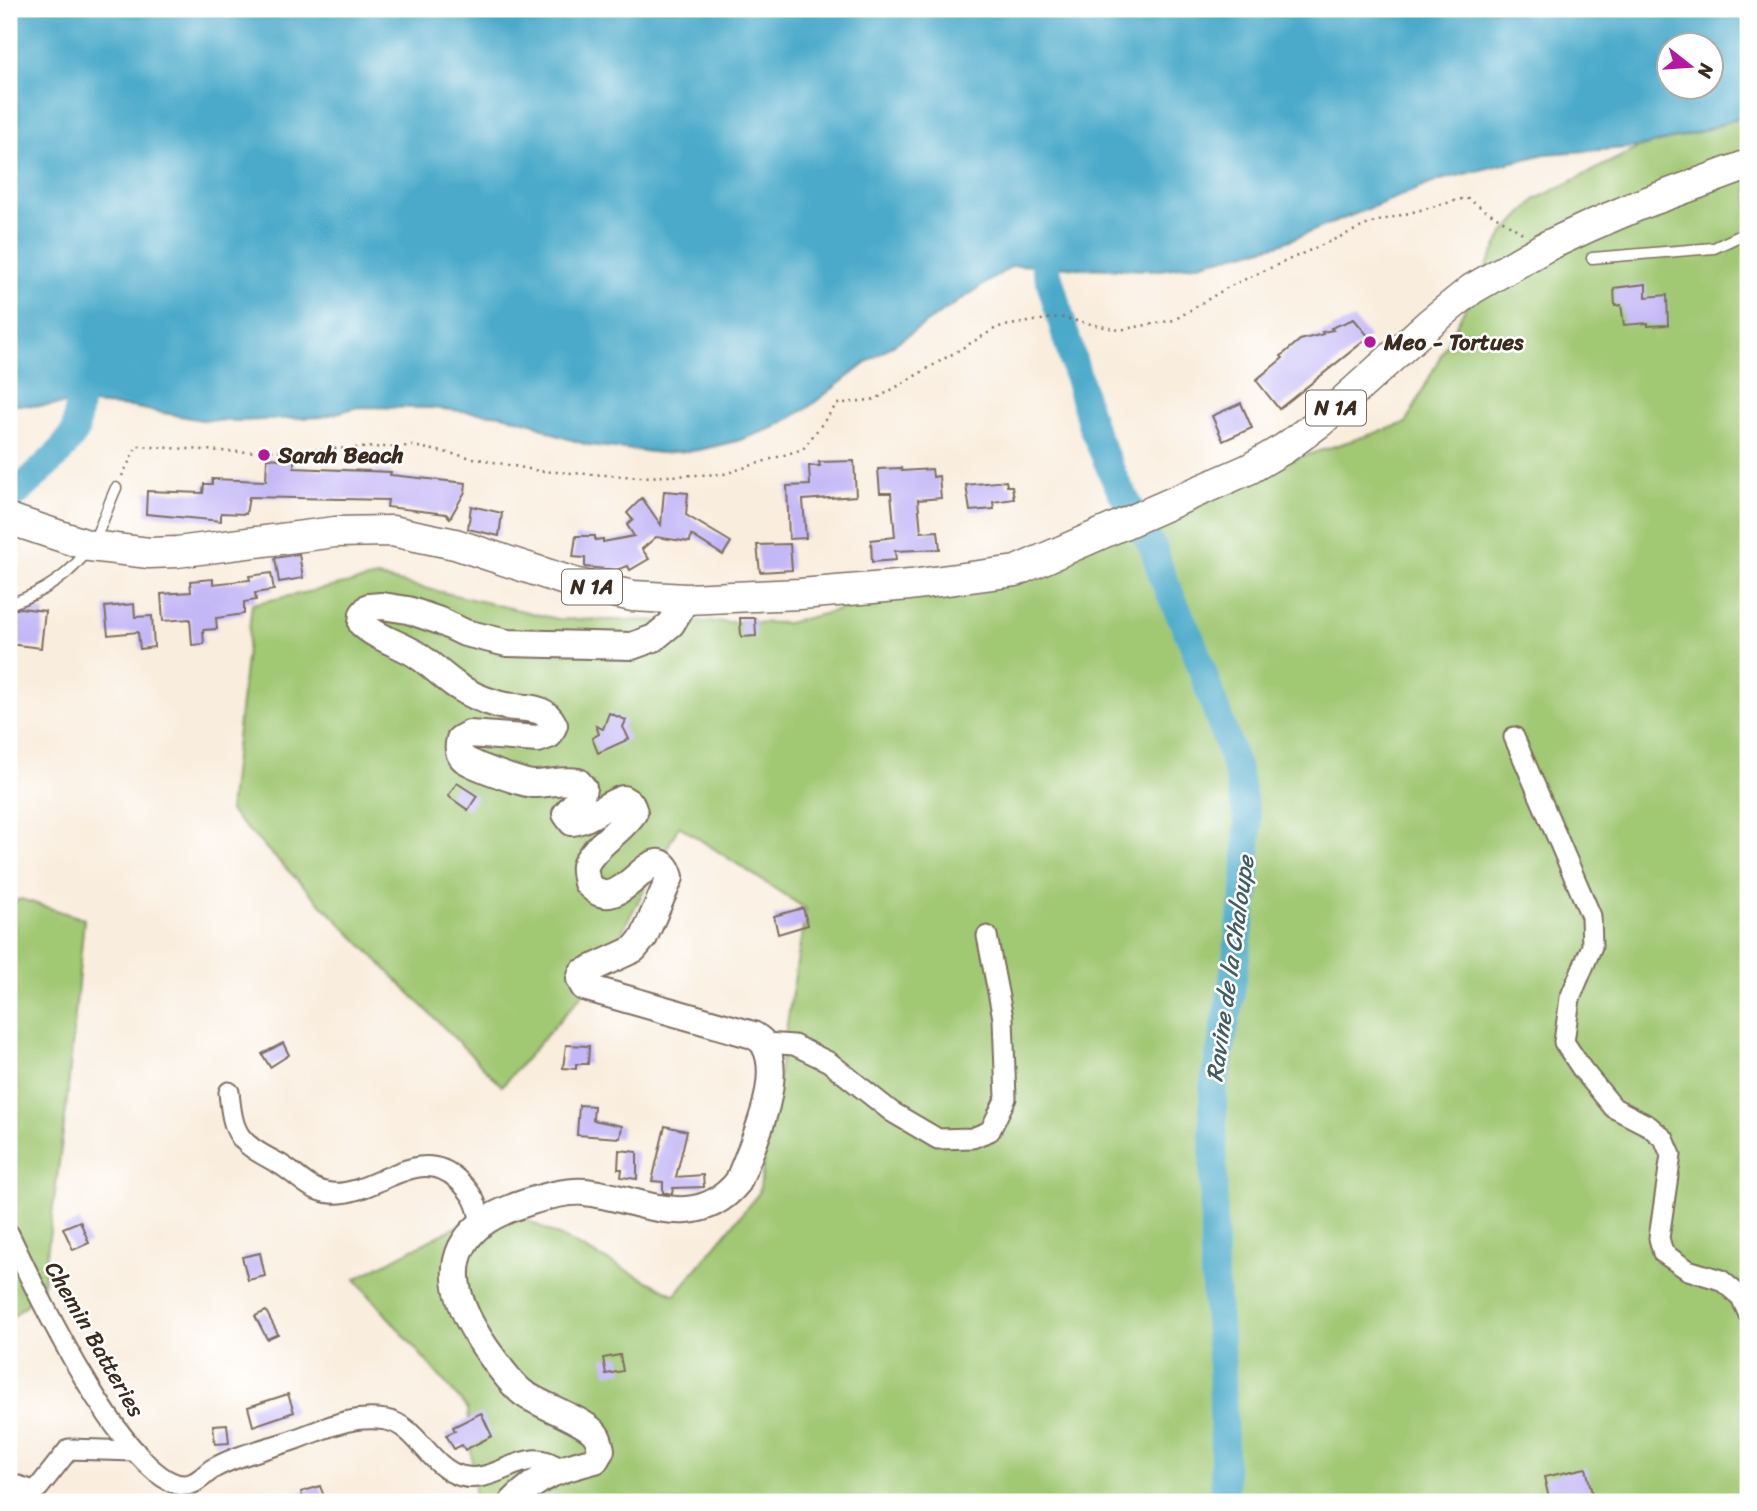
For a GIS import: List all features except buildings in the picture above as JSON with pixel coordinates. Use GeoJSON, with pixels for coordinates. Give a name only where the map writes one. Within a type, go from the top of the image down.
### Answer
{"type":"FeatureCollection","features":[{"type":"Feature","properties":{"kind":"main road","name":"N 1A"},"geometry":{"type":"LineString","coordinates":[[9,519],[85,545],[149,553],[177,552],[335,532],[392,531],[455,544],[577,584],[633,596],[686,599],[800,594],[963,579],[1016,571],[1249,469],[1285,448],[1320,422],[1472,289],[1545,247],[1639,205],[1748,165]]}},
{"type":"Feature","properties":{"kind":"main road"},"geometry":{"type":"LineString","coordinates":[[513,1502],[539,1480],[560,1469],[594,1460],[601,1450],[597,1436],[587,1426],[544,1407],[521,1391],[476,1335],[458,1297],[455,1270],[463,1246],[481,1225],[518,1206],[555,1194],[583,1192],[675,1211],[699,1209],[717,1201],[729,1193],[738,1182],[768,1095],[771,1062],[765,1043],[753,1035],[584,988],[580,979],[582,973],[634,949],[644,937],[670,877],[667,867],[661,862],[653,863],[644,869],[629,885],[615,894],[600,893],[587,883],[584,868],[592,856],[628,822],[634,812],[631,804],[623,799],[613,802],[581,820],[572,822],[566,814],[581,797],[583,788],[578,782],[570,780],[533,784],[463,758],[458,748],[460,738],[469,734],[538,739],[549,735],[554,725],[550,716],[541,710],[502,706],[480,699],[457,686],[416,655],[370,632],[362,624],[363,614],[369,607],[408,610],[465,633],[508,643],[632,646],[654,638],[671,624],[686,599]]}},
{"type":"Feature","properties":{"kind":"street"},"geometry":{"type":"LineString","coordinates":[[1514,737],[1591,916],[1592,946],[1570,998],[1564,1042],[1614,1108],[1649,1126],[1664,1139],[1671,1155],[1659,1238],[1663,1253],[1688,1270],[1721,1280],[1741,1297],[1748,1313]]}},
{"type":"Feature","properties":{"kind":"street"},"geometry":{"type":"LineString","coordinates":[[765,1043],[794,1045],[829,1062],[892,1112],[937,1139],[972,1138],[990,1130],[1006,1098],[1003,1018],[987,936]]}},
{"type":"Feature","properties":{"kind":"street"},"geometry":{"type":"LineString","coordinates":[[229,1092],[232,1123],[244,1143],[282,1165],[314,1190],[331,1194],[350,1193],[395,1173],[422,1166],[448,1171],[478,1205],[481,1225]]}},
{"type":"Feature","properties":{"kind":"street","name":"Chemin Batteries"},"geometry":{"type":"LineString","coordinates":[[9,1234],[72,1356],[111,1422],[158,1476],[172,1484],[186,1486],[213,1468],[237,1458],[311,1435],[340,1421],[365,1419],[388,1420],[403,1427],[451,1472],[462,1476],[481,1479],[523,1461],[540,1457],[560,1469]]}},
{"type":"Feature","properties":{"kind":"street"},"geometry":{"type":"LineString","coordinates":[[9,1483],[34,1491],[68,1449],[135,1451]]}},
{"type":"Feature","properties":{"kind":"lane"},"geometry":{"type":"LineString","coordinates":[[1592,258],[1714,248],[1748,232]]}},
{"type":"Feature","properties":{"kind":"lane"},"geometry":{"type":"LineString","coordinates":[[9,604],[34,595],[57,580],[81,558],[85,545],[116,488]]}},
{"type":"Feature","properties":{"kind":"path"},"geometry":{"type":"LineString","coordinates":[[116,488],[137,446],[239,452],[413,446],[539,471],[639,477],[724,474],[803,449],[837,404],[876,399],[998,327],[1059,317],[1119,330],[1174,320],[1230,286],[1371,223],[1466,198],[1545,247]]}},
{"type":"Feature","properties":{"kind":"green space"},"geometry":{"type":"Polygon","coordinates":[[[1748,115],[1748,1502],[475,1502],[468,1409],[355,1279],[498,1205],[675,1295],[759,1193],[806,909],[679,826],[596,979],[502,1086],[229,811],[252,604],[377,577],[557,619],[787,623],[1019,565],[1273,466],[1406,423],[1503,234],[1536,199],[1640,147],[1696,133],[1748,115]]]}},
{"type":"Feature","properties":{"kind":"green space"},"geometry":{"type":"Polygon","coordinates":[[[21,899],[84,919],[66,1110],[42,1291],[9,1320],[9,903],[21,899]]]}},
{"type":"Feature","properties":{"kind":"water"},"geometry":{"type":"Polygon","coordinates":[[[9,9],[1748,9],[1748,115],[1696,133],[1640,147],[1545,154],[1440,180],[1280,244],[1194,265],[1159,270],[1076,268],[1045,264],[1012,266],[866,363],[806,409],[773,428],[737,441],[699,450],[661,453],[588,445],[559,436],[532,423],[502,415],[431,408],[358,407],[322,417],[241,421],[202,420],[131,407],[79,403],[40,406],[9,404],[9,9]]]}},
{"type":"Feature","properties":{"kind":"waterway","name":"Ravine de la Chaloupe"},"geometry":{"type":"LineString","coordinates":[[1045,264],[1092,426],[1116,482],[1154,550],[1162,576],[1193,644],[1237,770],[1248,823],[1246,886],[1229,1006],[1213,1089],[1214,1276],[1222,1368],[1225,1502]]}},
{"type":"Feature","properties":{"kind":"waterway"},"geometry":{"type":"LineString","coordinates":[[9,500],[59,453],[75,432],[79,403]]}},
{"type":"Feature","properties":{"kind":"place","name":"Meo - Tortues"},"geometry":{"type":"Point","coordinates":[1370,342]}},
{"type":"Feature","properties":{"kind":"place","name":"Sarah Beach"},"geometry":{"type":"Point","coordinates":[264,455]}}]}
